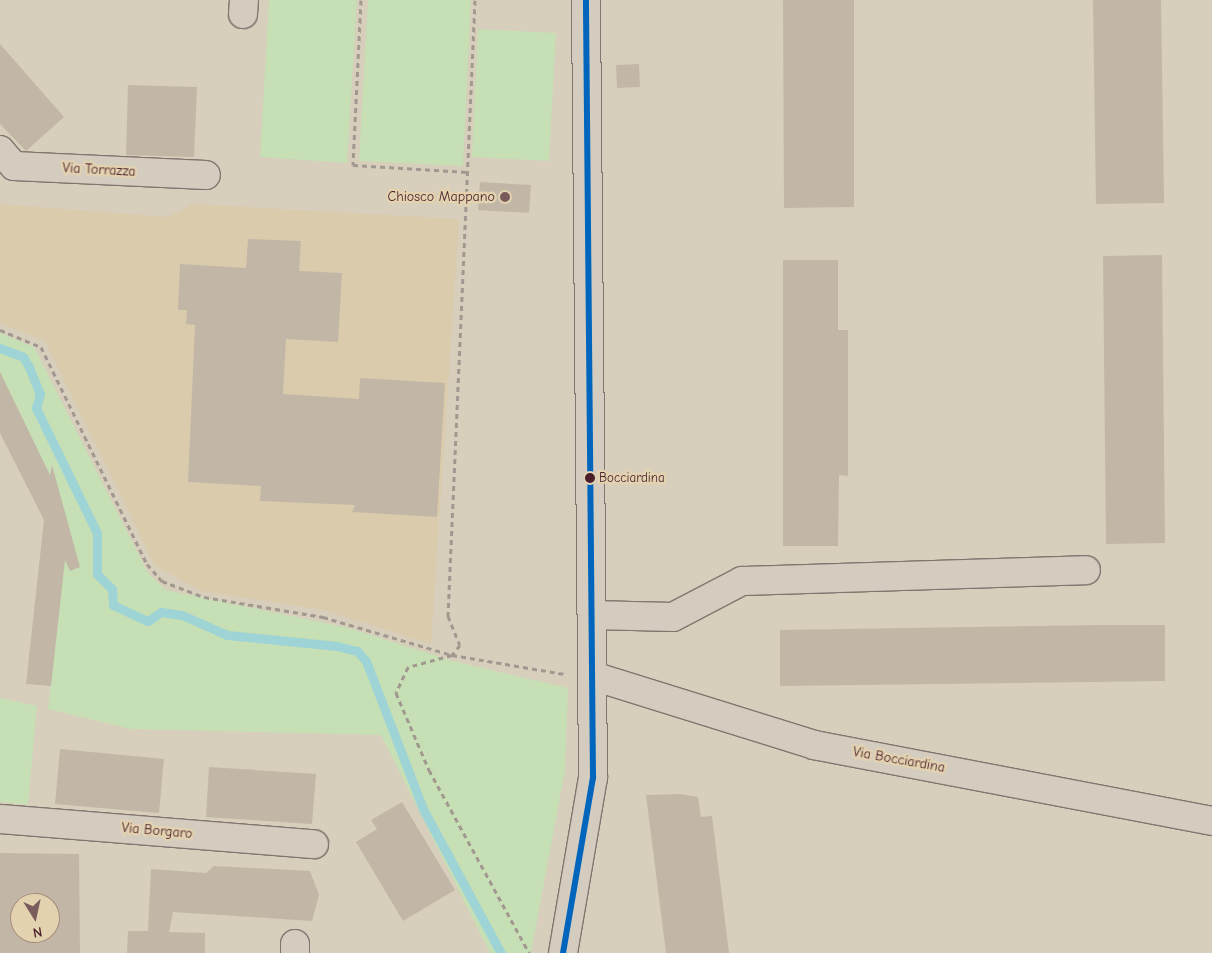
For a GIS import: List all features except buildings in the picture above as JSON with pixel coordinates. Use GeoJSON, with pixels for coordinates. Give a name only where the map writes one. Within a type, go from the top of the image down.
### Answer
{"type":"FeatureCollection","features":[{"type":"Feature","properties":{"kind":"street"},"geometry":{"type":"LineString","coordinates":[[563,953],[593,778],[586,0]]}},
{"type":"Feature","properties":{"kind":"street","name":"Via Torrazza"},"geometry":{"type":"LineString","coordinates":[[0,150],[14,166],[206,175]]}},
{"type":"Feature","properties":{"kind":"street"},"geometry":{"type":"LineString","coordinates":[[592,615],[673,617],[742,581],[1086,570]]}},
{"type":"Feature","properties":{"kind":"street","name":"Via Bocciardina"},"geometry":{"type":"LineString","coordinates":[[593,676],[814,745],[1212,820]]}},
{"type":"Feature","properties":{"kind":"street","name":"Via Borgaro"},"geometry":{"type":"LineString","coordinates":[[0,819],[314,844]]}},
{"type":"Feature","properties":{"kind":"path"},"geometry":{"type":"LineString","coordinates":[[361,0],[353,166],[468,172]]}},
{"type":"Feature","properties":{"kind":"path"},"geometry":{"type":"LineString","coordinates":[[475,0],[448,616],[460,645],[452,655],[408,667],[396,694],[429,770],[529,953]]}},
{"type":"Feature","properties":{"kind":"path"},"geometry":{"type":"LineString","coordinates":[[0,330],[41,347],[147,564],[162,581],[204,597],[323,617],[452,655],[519,670],[593,676]]}},
{"type":"Feature","properties":{"kind":"shaded area"},"geometry":{"type":"Polygon","coordinates":[[[0,204],[168,217],[193,204],[459,219],[431,644],[324,610],[202,591],[155,566],[45,341],[0,323],[0,204]]]}},
{"type":"Feature","properties":{"kind":"green space"},"geometry":{"type":"Polygon","coordinates":[[[269,0],[357,0],[347,163],[260,157],[269,0]]]}},
{"type":"Feature","properties":{"kind":"green space"},"geometry":{"type":"Polygon","coordinates":[[[368,0],[471,0],[463,166],[359,161],[368,0]]]}},
{"type":"Feature","properties":{"kind":"green space"},"geometry":{"type":"Polygon","coordinates":[[[478,29],[556,33],[549,161],[472,157],[478,29]]]}},
{"type":"Feature","properties":{"kind":"green space"},"geometry":{"type":"Polygon","coordinates":[[[0,333],[34,347],[148,573],[166,590],[349,628],[453,661],[568,688],[565,770],[531,953],[490,953],[381,735],[131,729],[48,709],[68,525],[61,499],[16,405],[0,404],[0,333]]]}},
{"type":"Feature","properties":{"kind":"green space"},"geometry":{"type":"Polygon","coordinates":[[[0,698],[37,706],[28,805],[0,802],[0,698]]]}},
{"type":"Feature","properties":{"kind":"waterway"},"geometry":{"type":"LineString","coordinates":[[0,348],[23,357],[29,367],[40,394],[36,408],[97,533],[97,574],[112,589],[113,605],[148,621],[161,612],[182,615],[227,635],[337,646],[357,651],[366,661],[423,809],[501,953]]}},
{"type":"Feature","properties":{"kind":"transit line"},"geometry":{"type":"LineString","coordinates":[[563,953],[593,778],[586,0]]}},
{"type":"Feature","properties":{"kind":"place","name":"Chiosco Mappano"},"geometry":{"type":"Point","coordinates":[505,197]}},
{"type":"Feature","properties":{"kind":"place","name":"Bocciardina"},"geometry":{"type":"Point","coordinates":[590,478]}}]}
